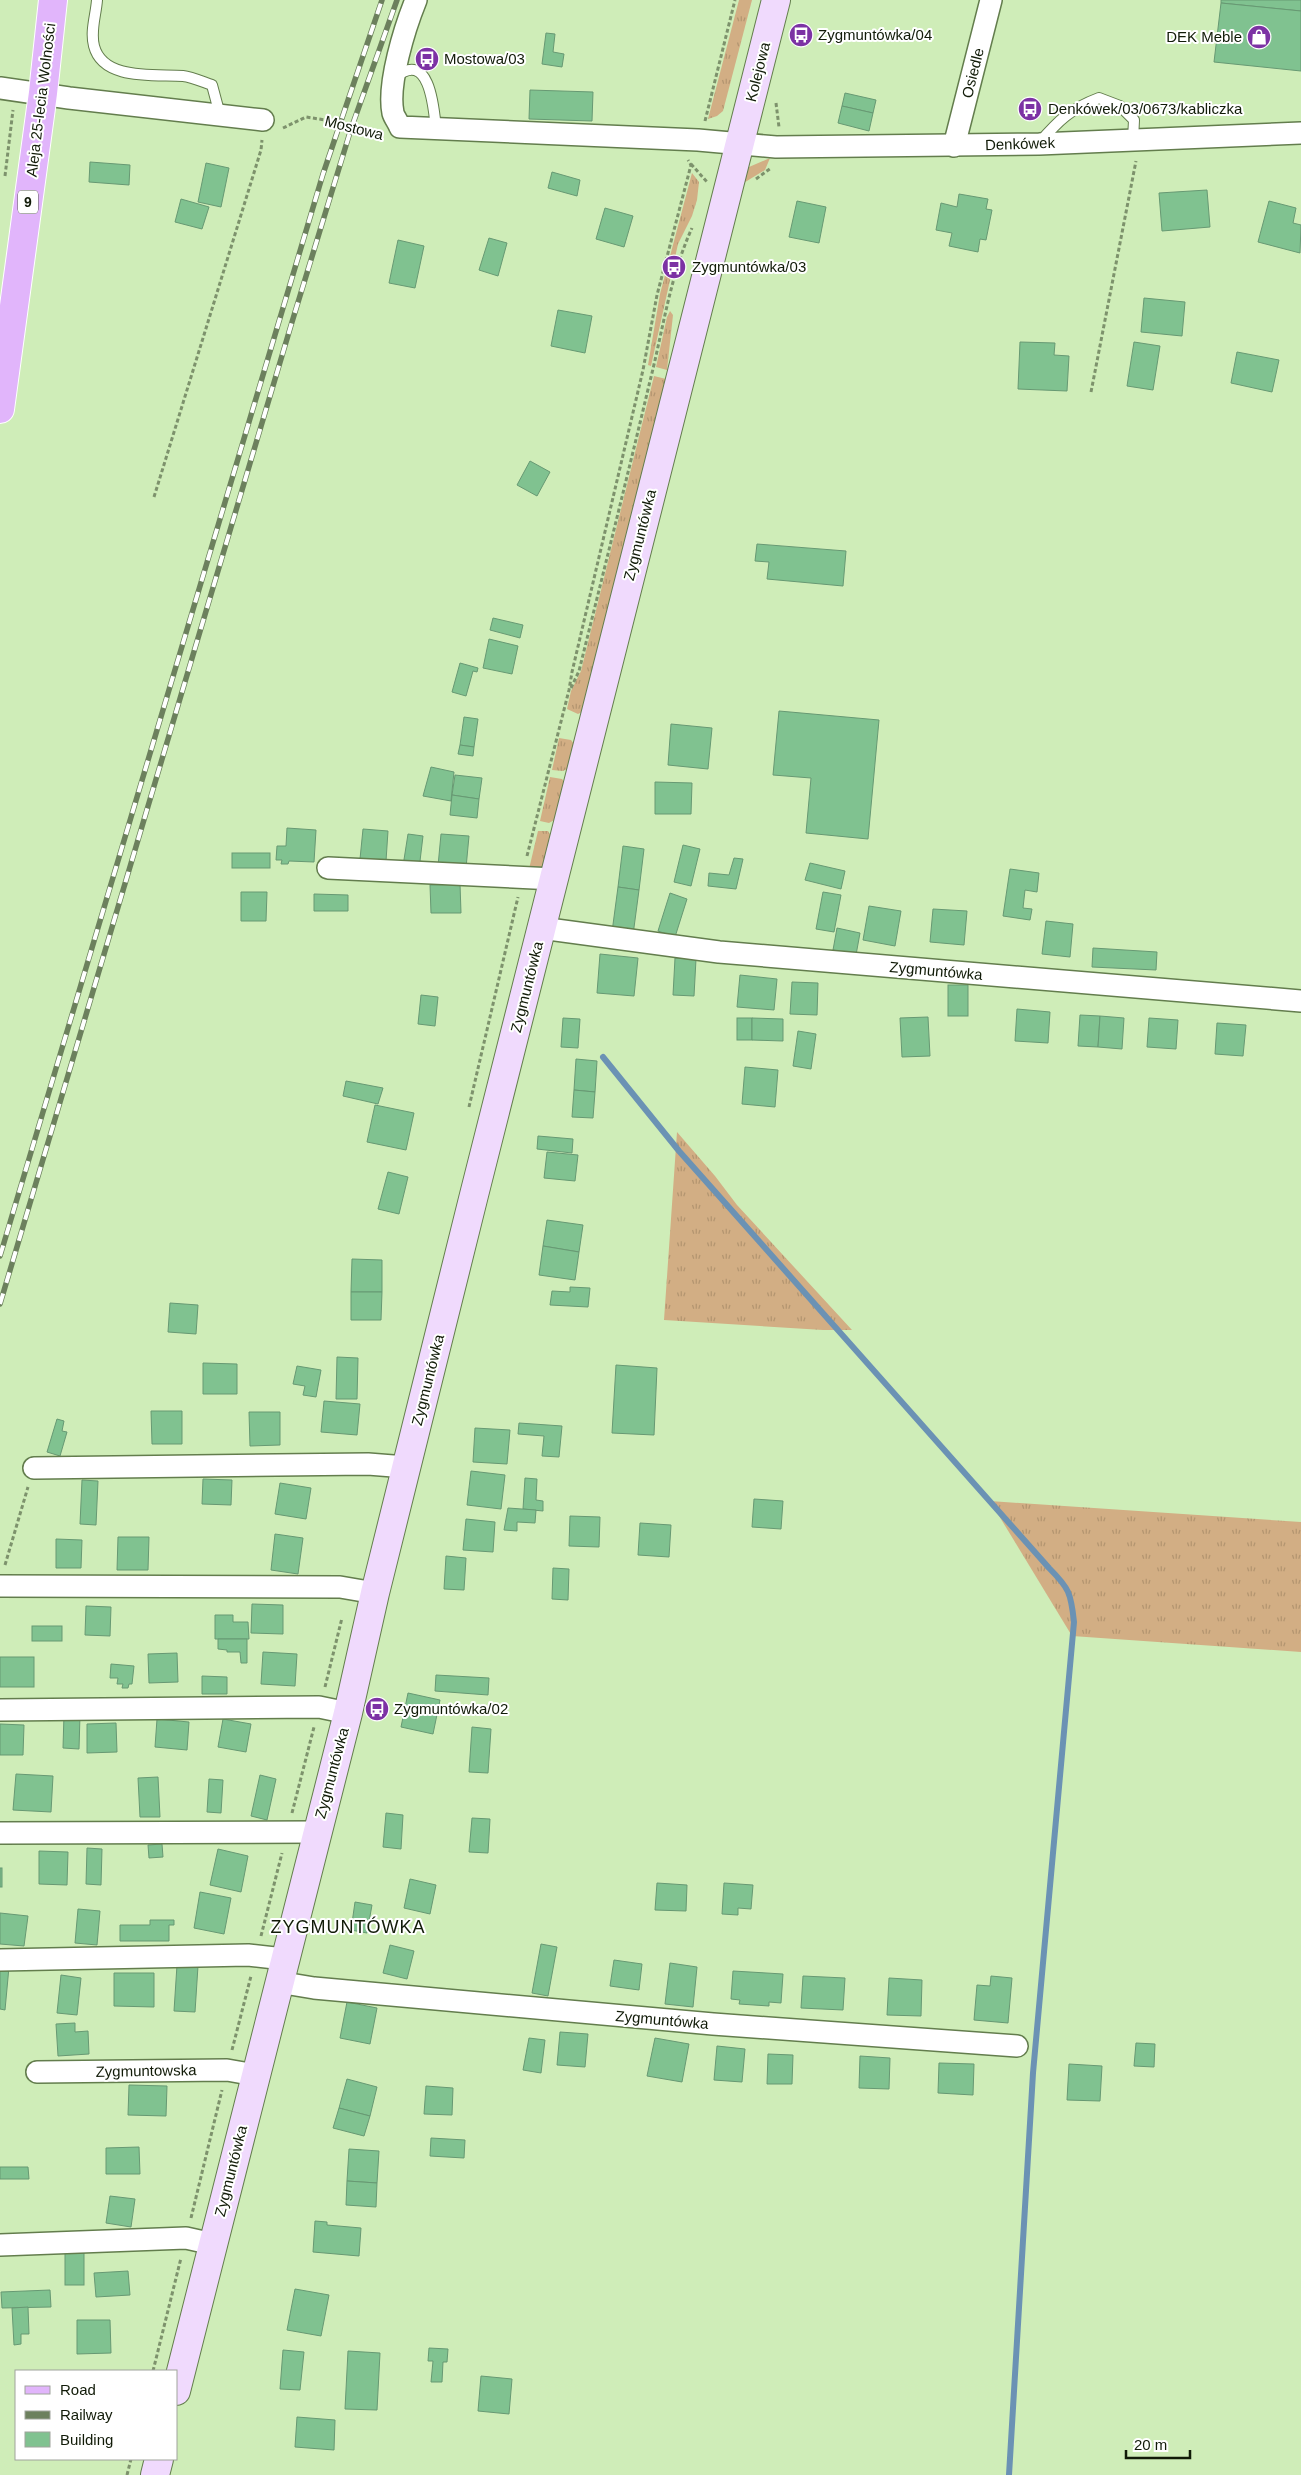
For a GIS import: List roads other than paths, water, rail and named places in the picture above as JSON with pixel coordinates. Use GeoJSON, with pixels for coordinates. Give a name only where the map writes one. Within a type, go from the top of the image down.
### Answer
{"type":"FeatureCollection","features":[{"type":"Feature","properties":{"kind":"main road","name":"Aleja 25-lecia Wolności"},"geometry":{"type":"LineString","coordinates":[[0,409],[53,0]]}},
{"type":"Feature","properties":{"kind":"street"},"geometry":{"type":"LineString","coordinates":[[395,77],[408,19],[416,0]]}},
{"type":"Feature","properties":{"kind":"street","name":"Kolejowa"},"geometry":{"type":"LineString","coordinates":[[740,143],[776,0]]}},
{"type":"Feature","properties":{"kind":"street","name":"Osiedle"},"geometry":{"type":"LineString","coordinates":[[954,146],[992,0]]}},
{"type":"Feature","properties":{"kind":"street","name":"Mostowa"},"geometry":{"type":"LineString","coordinates":[[395,77],[392,93],[393,114],[400,126],[740,143]]}},
{"type":"Feature","properties":{"kind":"street"},"geometry":{"type":"LineString","coordinates":[[8,89],[264,120]]}},
{"type":"Feature","properties":{"kind":"street","name":"Denkówek"},"geometry":{"type":"LineString","coordinates":[[740,143],[776,146],[954,146],[1301,133]]}},
{"type":"Feature","properties":{"kind":"street","name":"Zygmuntówka"},"geometry":{"type":"LineString","coordinates":[[178,2383],[348,1713],[362,1590],[406,1467],[740,143]]}},
{"type":"Feature","properties":{"kind":"street"},"geometry":{"type":"LineString","coordinates":[[328,868],[554,880]]}},
{"type":"Feature","properties":{"kind":"street","name":"Zygmuntówka"},"geometry":{"type":"LineString","coordinates":[[542,928],[719,952],[1301,1001]]}},
{"type":"Feature","properties":{"kind":"street"},"geometry":{"type":"LineString","coordinates":[[34,1468],[368,1464],[406,1467]]}},
{"type":"Feature","properties":{"kind":"street"},"geometry":{"type":"LineString","coordinates":[[1,1580],[362,1590]]}},
{"type":"Feature","properties":{"kind":"street"},"geometry":{"type":"LineString","coordinates":[[0,1710],[319,1707],[348,1713]]}},
{"type":"Feature","properties":{"kind":"street","name":"Zygmuntówka"},"geometry":{"type":"LineString","coordinates":[[0,1833],[317,1832]]}},
{"type":"Feature","properties":{"kind":"street"},"geometry":{"type":"LineString","coordinates":[[0,1960],[256,1955],[281,1971]]}},
{"type":"Feature","properties":{"kind":"street","name":"Zygmuntówka"},"geometry":{"type":"LineString","coordinates":[[281,1971],[314,1988],[713,2024],[1017,2046]]}},
{"type":"Feature","properties":{"kind":"street","name":"Zygmuntowska"},"geometry":{"type":"LineString","coordinates":[[37,2072],[227,2070],[255,2075]]}},
{"type":"Feature","properties":{"kind":"street"},"geometry":{"type":"LineString","coordinates":[[0,2244],[186,2238],[213,2244]]}},
{"type":"Feature","properties":{"kind":"street"},"geometry":{"type":"LineString","coordinates":[[155,2475],[159,2460]]}},
{"type":"Feature","properties":{"kind":"lane"},"geometry":{"type":"LineString","coordinates":[[97,0],[92,30],[94,46],[100,61],[116,69],[139,74],[184,76],[212,85],[220,115]]}},
{"type":"Feature","properties":{"kind":"lane"},"geometry":{"type":"LineString","coordinates":[[395,77],[409,70],[423,75],[430,90],[436,129]]}},
{"type":"Feature","properties":{"kind":"lane"},"geometry":{"type":"LineString","coordinates":[[1039,144],[1061,117],[1079,106],[1099,98],[1120,106],[1134,120],[1133,140]]}},
{"type":"Feature","properties":{"kind":"waterway"},"geometry":{"type":"LineString","coordinates":[[603,1057],[679,1151],[1061,1581],[1070,1597],[1074,1622],[1033,2073],[1009,2475]]}},
{"type":"Feature","properties":{"kind":"railway"},"geometry":{"type":"LineString","coordinates":[[0,1256],[323,174],[382,0]]}},
{"type":"Feature","properties":{"kind":"railway"},"geometry":{"type":"LineString","coordinates":[[0,1304],[292,322],[351,129],[397,0]]}},
{"type":"Feature","properties":{"kind":"place","name":"Zygmuntówka/04"},"geometry":{"type":"Point","coordinates":[801,35]}},
{"type":"Feature","properties":{"kind":"place","name":"DEK Meble"},"geometry":{"type":"Point","coordinates":[1259,37]}},
{"type":"Feature","properties":{"kind":"place","name":"Mostowa/03"},"geometry":{"type":"Point","coordinates":[427,59]}},
{"type":"Feature","properties":{"kind":"place","name":"Denkówek/03/0673/kabliczka"},"geometry":{"type":"Point","coordinates":[1030,109]}},
{"type":"Feature","properties":{"kind":"place","name":"Zygmuntówka/03"},"geometry":{"type":"Point","coordinates":[674,267]}},
{"type":"Feature","properties":{"kind":"place","name":"Zygmuntówka/02"},"geometry":{"type":"Point","coordinates":[377,1709]}},
{"type":"Feature","properties":{"kind":"district","name":"ZYGMUNTÓWKA"},"geometry":{"type":"Point","coordinates":[348,1927]}}]}
